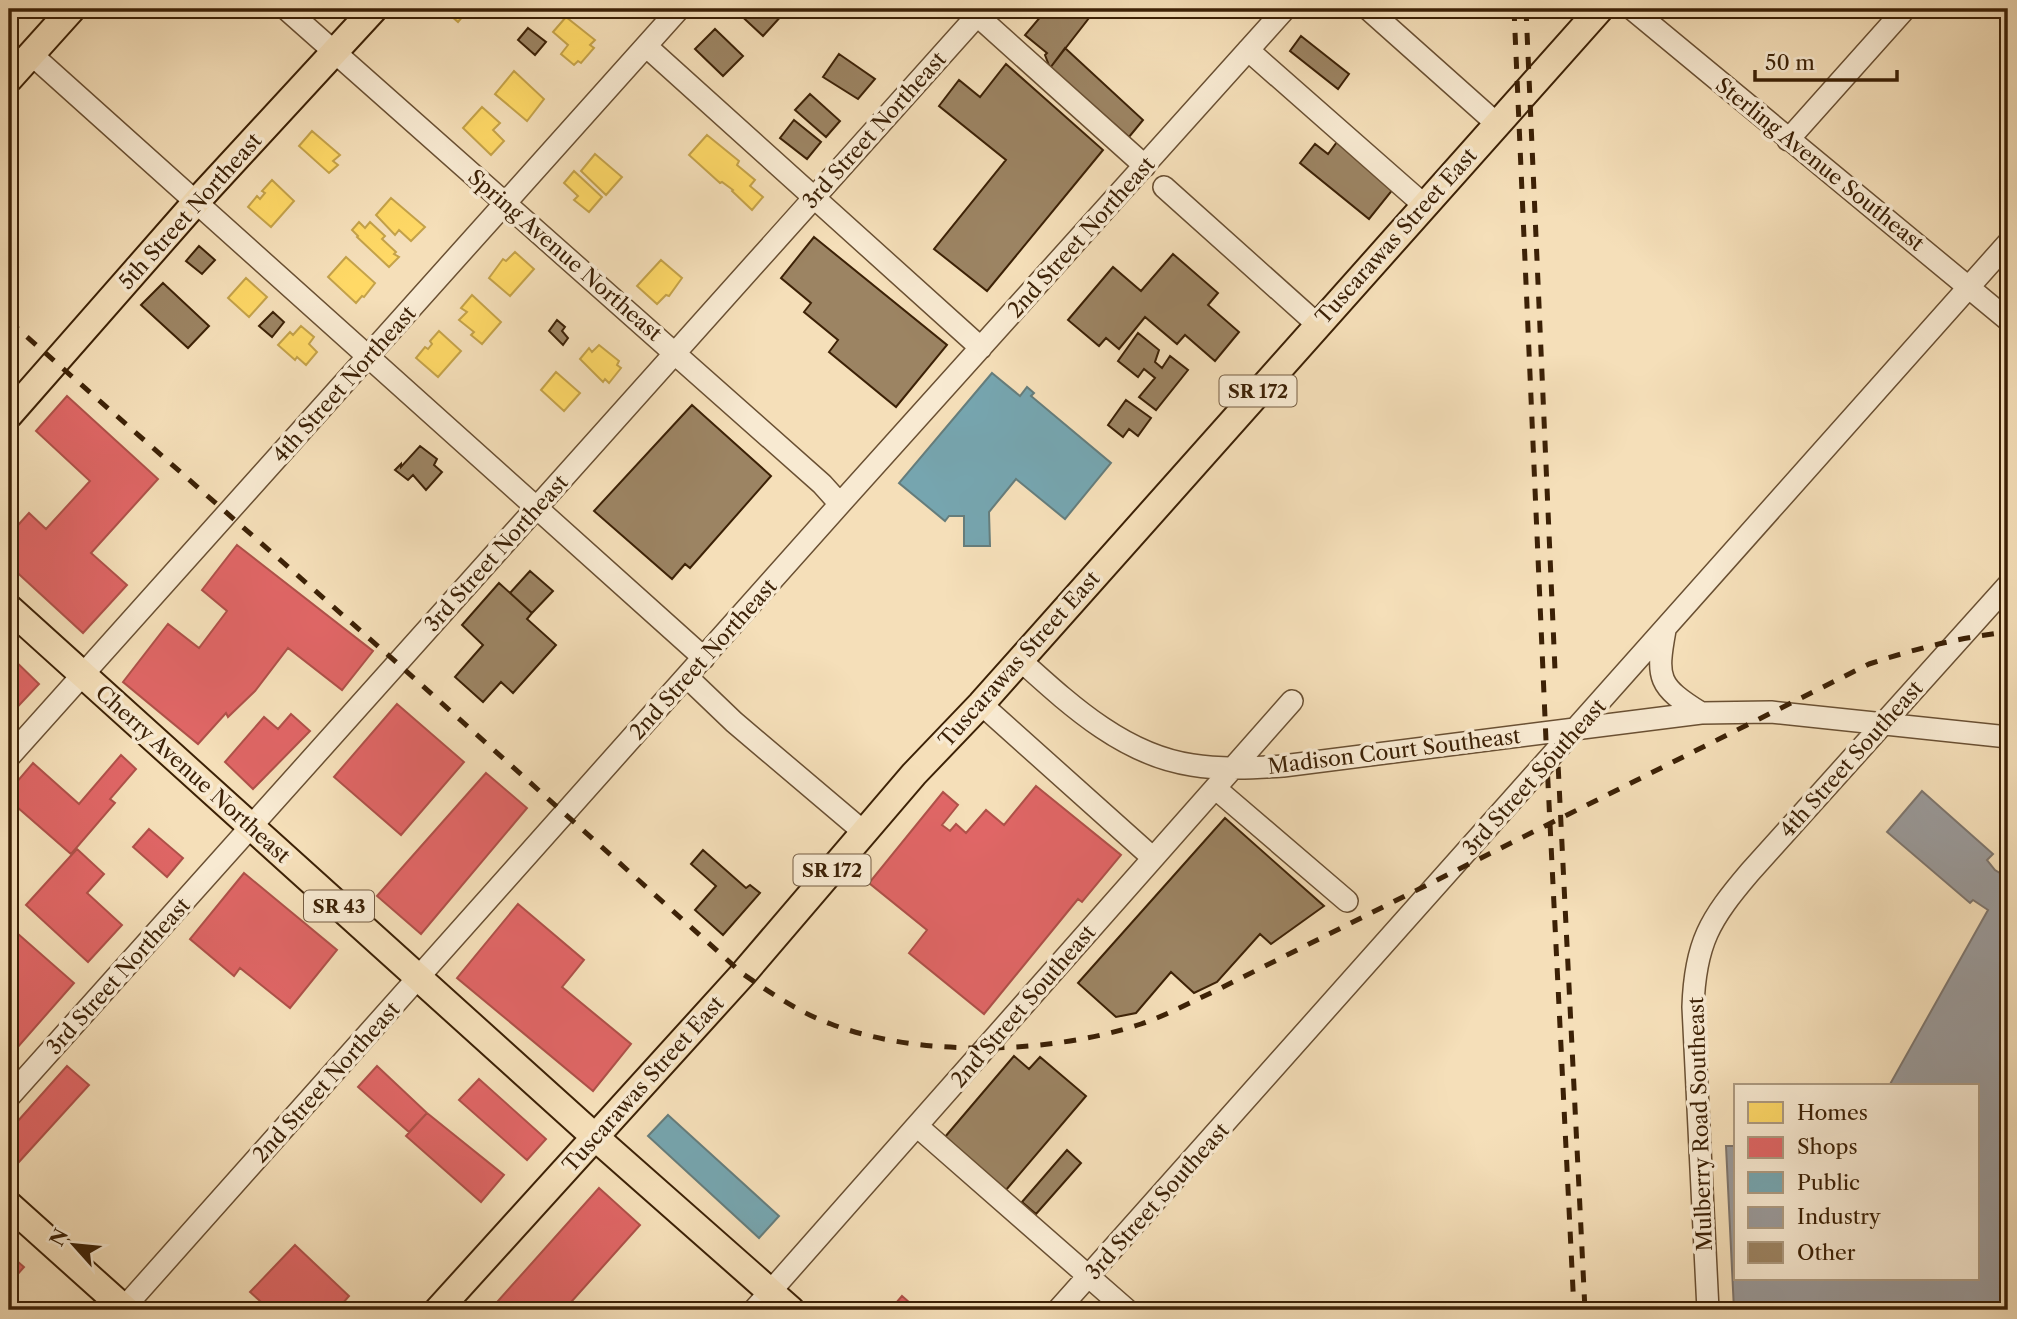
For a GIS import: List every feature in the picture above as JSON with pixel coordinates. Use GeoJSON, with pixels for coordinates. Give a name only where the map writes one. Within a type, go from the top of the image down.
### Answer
{"type":"FeatureCollection","features":[{"type":"Feature","properties":{"kind":"main road"},"geometry":{"type":"LineString","coordinates":[[9,79],[72,9]]}},
{"type":"Feature","properties":{"kind":"main road","name":"5th Street Northeast"},"geometry":{"type":"LineString","coordinates":[[9,415],[196,202],[374,9]]}},
{"type":"Feature","properties":{"kind":"main road","name":"Tuscarawas Street East"},"geometry":{"type":"LineString","coordinates":[[448,1307],[595,1137],[743,974],[914,774],[981,704],[1600,9]]}},
{"type":"Feature","properties":{"kind":"main road","name":"Cherry Avenue Northeast"},"geometry":{"type":"LineString","coordinates":[[9,608],[595,1137]]}},
{"type":"Feature","properties":{"kind":"main road","name":"SR 43"},"geometry":{"type":"LineString","coordinates":[[595,1137],[762,1301],[791,1310]]}},
{"type":"Feature","properties":{"kind":"main road"},"geometry":{"type":"LineString","coordinates":[[9,1205],[124,1310]]}},
{"type":"Feature","properties":{"kind":"street","name":"Spring Avenue Northeast"},"geometry":{"type":"LineString","coordinates":[[286,9],[675,352],[822,484],[840,504]]}},
{"type":"Feature","properties":{"kind":"street","name":"4th Street Northeast"},"geometry":{"type":"LineString","coordinates":[[9,757],[679,9]]}},
{"type":"Feature","properties":{"kind":"street","name":"2nd Street Northeast"},"geometry":{"type":"LineString","coordinates":[[124,1310],[840,504],[1285,9]]}},
{"type":"Feature","properties":{"kind":"street"},"geometry":{"type":"LineString","coordinates":[[1368,9],[1497,124]]}},
{"type":"Feature","properties":{"kind":"street","name":"Sterling Avenue Southeast"},"geometry":{"type":"LineString","coordinates":[[1632,9],[2008,320]]}},
{"type":"Feature","properties":{"kind":"street"},"geometry":{"type":"LineString","coordinates":[[1788,139],[1905,9]]}},
{"type":"Feature","properties":{"kind":"street"},"geometry":{"type":"LineString","coordinates":[[976,11],[1145,166]]}},
{"type":"Feature","properties":{"kind":"street","name":"3rd Street Northeast"},"geometry":{"type":"LineString","coordinates":[[9,1097],[813,198],[976,11]]}},
{"type":"Feature","properties":{"kind":"street"},"geometry":{"type":"LineString","coordinates":[[646,46],[981,348]]}},
{"type":"Feature","properties":{"kind":"street"},"geometry":{"type":"LineString","coordinates":[[1248,50],[1424,205]]}},
{"type":"Feature","properties":{"kind":"street"},"geometry":{"type":"LineString","coordinates":[[31,54],[704,658]]}},
{"type":"Feature","properties":{"kind":"street"},"geometry":{"type":"LineString","coordinates":[[1164,187],[1318,325]]}},
{"type":"Feature","properties":{"kind":"street","name":"3rd Street Southeast"},"geometry":{"type":"LineString","coordinates":[[1058,1310],[2008,243]]}},
{"type":"Feature","properties":{"kind":"street","name":"4th Street Southeast"},"geometry":{"type":"LineString","coordinates":[[1703,939],[1722,904],[2008,585]]}},
{"type":"Feature","properties":{"kind":"street"},"geometry":{"type":"LineString","coordinates":[[1665,630],[1660,662],[1663,680],[1675,696],[1701,713]]}},
{"type":"Feature","properties":{"kind":"street","name":"Madison Court Southeast"},"geometry":{"type":"LineString","coordinates":[[1019,659],[1088,718],[1136,747],[1189,765],[1233,768],[1283,765],[1701,713],[1771,712],[2008,737]]}},
{"type":"Feature","properties":{"kind":"street"},"geometry":{"type":"LineString","coordinates":[[687,677],[734,722],[865,833]]}},
{"type":"Feature","properties":{"kind":"street","name":"2nd Street Southeast"},"geometry":{"type":"LineString","coordinates":[[762,1301],[1292,701]]}},
{"type":"Feature","properties":{"kind":"street"},"geometry":{"type":"LineString","coordinates":[[981,704],[1153,859]]}},
{"type":"Feature","properties":{"kind":"street"},"geometry":{"type":"LineString","coordinates":[[1216,788],[1347,901]]}},
{"type":"Feature","properties":{"kind":"street","name":"Mulberry Road Southeast"},"geometry":{"type":"LineString","coordinates":[[1703,939],[1695,973],[1693,1007],[1708,1310]]}},
{"type":"Feature","properties":{"kind":"street"},"geometry":{"type":"LineString","coordinates":[[917,1126],[1127,1310]]}},
{"type":"Feature","properties":{"kind":"building: Homes"},"geometry":{"type":"Polygon","coordinates":[[[443,9],[465,9],[458,22],[443,9]]]}},
{"type":"Feature","properties":{"kind":"building: Homes"},"geometry":{"type":"Polygon","coordinates":[[[566,17],[595,40],[590,45],[594,48],[581,63],[578,61],[574,65],[561,54],[568,45],[553,32],[566,17]]]}},
{"type":"Feature","properties":{"kind":"building: Homes"},"geometry":{"type":"Polygon","coordinates":[[[514,71],[544,99],[527,121],[495,94],[514,71]]]}},
{"type":"Feature","properties":{"kind":"building: Homes"},"geometry":{"type":"Polygon","coordinates":[[[482,107],[500,123],[493,130],[504,141],[491,155],[463,128],[482,107]]]}},
{"type":"Feature","properties":{"kind":"building: Homes"},"geometry":{"type":"Polygon","coordinates":[[[312,131],[340,155],[333,161],[338,165],[329,173],[299,146],[312,131]]]}},
{"type":"Feature","properties":{"kind":"building: Homes"},"geometry":{"type":"Polygon","coordinates":[[[707,135],[739,161],[737,165],[755,180],[750,186],[763,197],[752,210],[733,190],[720,183],[689,155],[707,135]]]}},
{"type":"Feature","properties":{"kind":"building: Homes"},"geometry":{"type":"Polygon","coordinates":[[[595,154],[622,177],[606,195],[581,171],[595,154]]]}},
{"type":"Feature","properties":{"kind":"building: Homes"},"geometry":{"type":"Polygon","coordinates":[[[574,171],[602,197],[589,212],[574,200],[578,196],[564,183],[574,171]]]}},
{"type":"Feature","properties":{"kind":"building: Homes"},"geometry":{"type":"Polygon","coordinates":[[[272,180],[294,201],[271,227],[248,207],[257,196],[260,199],[265,193],[262,191],[272,180]]]}},
{"type":"Feature","properties":{"kind":"building: Homes"},"geometry":{"type":"Polygon","coordinates":[[[391,198],[425,227],[411,241],[399,230],[395,235],[376,215],[391,198]]]}},
{"type":"Feature","properties":{"kind":"building: Homes"},"geometry":{"type":"Polygon","coordinates":[[[359,222],[365,228],[370,222],[385,236],[382,239],[396,252],[394,254],[399,257],[389,267],[352,230],[359,222]]]}},
{"type":"Feature","properties":{"kind":"building: Homes"},"geometry":{"type":"Polygon","coordinates":[[[515,252],[534,269],[510,296],[489,278],[503,259],[506,261],[515,252]]]}},
{"type":"Feature","properties":{"kind":"building: Homes"},"geometry":{"type":"Polygon","coordinates":[[[346,257],[375,283],[356,303],[328,277],[346,257]]]}},
{"type":"Feature","properties":{"kind":"building: Homes"},"geometry":{"type":"Polygon","coordinates":[[[661,260],[682,278],[669,296],[666,295],[657,304],[637,286],[661,260]]]}},
{"type":"Feature","properties":{"kind":"building: Homes"},"geometry":{"type":"Polygon","coordinates":[[[246,278],[267,297],[249,317],[228,298],[246,278]]]}},
{"type":"Feature","properties":{"kind":"building: Homes"},"geometry":{"type":"Polygon","coordinates":[[[472,295],[501,322],[482,344],[471,335],[474,332],[459,320],[467,312],[461,308],[472,295]]]}},
{"type":"Feature","properties":{"kind":"building: Homes"},"geometry":{"type":"Polygon","coordinates":[[[301,326],[314,337],[309,344],[317,352],[306,365],[297,357],[295,360],[278,345],[290,332],[293,335],[301,326]]]}},
{"type":"Feature","properties":{"kind":"building: Homes"},"geometry":{"type":"Polygon","coordinates":[[[439,331],[461,351],[438,377],[416,358],[425,347],[428,349],[432,344],[430,341],[439,331]]]}},
{"type":"Feature","properties":{"kind":"building: Homes"},"geometry":{"type":"Polygon","coordinates":[[[599,345],[619,361],[617,365],[621,368],[609,383],[605,379],[603,382],[580,359],[589,348],[592,352],[599,345]]]}},
{"type":"Feature","properties":{"kind":"building: Homes"},"geometry":{"type":"Polygon","coordinates":[[[556,372],[580,393],[564,411],[541,390],[556,372]]]}},
{"type":"Feature","properties":{"kind":"building: Shops"},"geometry":{"type":"Polygon","coordinates":[[[67,396],[158,479],[91,553],[127,585],[83,633],[9,565],[9,535],[29,513],[46,529],[90,481],[36,431],[67,396]]]}},
{"type":"Feature","properties":{"kind":"building: Shops"},"geometry":{"type":"Polygon","coordinates":[[[237,545],[373,651],[342,690],[288,648],[255,691],[228,717],[226,713],[198,744],[123,682],[168,624],[199,648],[227,611],[202,590],[237,545]]]}},
{"type":"Feature","properties":{"kind":"building: Shops"},"geometry":{"type":"Polygon","coordinates":[[[9,655],[39,684],[9,716],[9,655]]]}},
{"type":"Feature","properties":{"kind":"building: Shops"},"geometry":{"type":"Polygon","coordinates":[[[397,704],[464,762],[401,835],[334,777],[397,704]]]}},
{"type":"Feature","properties":{"kind":"building: Shops"},"geometry":{"type":"Polygon","coordinates":[[[291,714],[310,731],[253,789],[225,762],[264,717],[278,729],[291,714]]]}},
{"type":"Feature","properties":{"kind":"building: Shops"},"geometry":{"type":"Polygon","coordinates":[[[121,755],[136,769],[110,799],[115,803],[71,854],[9,800],[9,791],[33,763],[79,804],[121,755]]]}},
{"type":"Feature","properties":{"kind":"building: Shops"},"geometry":{"type":"Polygon","coordinates":[[[486,773],[527,808],[421,934],[377,896],[486,773]]]}},
{"type":"Feature","properties":{"kind":"building: Shops"},"geometry":{"type":"Polygon","coordinates":[[[1036,786],[1121,855],[1082,902],[1078,899],[984,1014],[909,953],[927,930],[869,883],[943,792],[958,805],[942,825],[950,831],[956,824],[966,833],[986,810],[1004,825],[1036,786]]]}},
{"type":"Feature","properties":{"kind":"building: Shops"},"geometry":{"type":"Polygon","coordinates":[[[149,829],[183,858],[167,877],[133,847],[149,829]]]}},
{"type":"Feature","properties":{"kind":"building: Shops"},"geometry":{"type":"Polygon","coordinates":[[[77,849],[104,874],[87,893],[122,925],[88,962],[26,905],[77,849]]]}},
{"type":"Feature","properties":{"kind":"building: Shops"},"geometry":{"type":"Polygon","coordinates":[[[244,873],[337,950],[290,1008],[240,968],[234,976],[190,939],[244,873]]]}},
{"type":"Feature","properties":{"kind":"building: Shops"},"geometry":{"type":"Polygon","coordinates":[[[518,904],[584,960],[562,987],[631,1044],[593,1091],[457,978],[518,904]]]}},
{"type":"Feature","properties":{"kind":"building: Shops"},"geometry":{"type":"Polygon","coordinates":[[[9,926],[74,983],[9,1057],[9,926]]]}},
{"type":"Feature","properties":{"kind":"building: Shops"},"geometry":{"type":"Polygon","coordinates":[[[67,1066],[89,1085],[18,1163],[9,1155],[9,1131],[67,1066]]]}},
{"type":"Feature","properties":{"kind":"building: Shops"},"geometry":{"type":"Polygon","coordinates":[[[377,1066],[427,1113],[409,1132],[358,1087],[377,1066]]]}},
{"type":"Feature","properties":{"kind":"building: Shops"},"geometry":{"type":"Polygon","coordinates":[[[479,1079],[546,1139],[527,1160],[459,1100],[479,1079]]]}},
{"type":"Feature","properties":{"kind":"building: Shops"},"geometry":{"type":"Polygon","coordinates":[[[427,1113],[504,1175],[481,1202],[406,1136],[427,1113]]]}},
{"type":"Feature","properties":{"kind":"building: Shops"},"geometry":{"type":"Polygon","coordinates":[[[599,1188],[640,1225],[564,1310],[490,1310],[599,1188]]]}},
{"type":"Feature","properties":{"kind":"building: Shops"},"geometry":{"type":"Polygon","coordinates":[[[295,1245],[349,1296],[337,1310],[270,1310],[250,1292],[295,1245]]]}},
{"type":"Feature","properties":{"kind":"building: Shops"},"geometry":{"type":"Polygon","coordinates":[[[9,1254],[24,1267],[9,1284],[9,1254]]]}},
{"type":"Feature","properties":{"kind":"building: Shops"},"geometry":{"type":"Polygon","coordinates":[[[902,1296],[918,1310],[890,1310],[902,1296]]]}},
{"type":"Feature","properties":{"kind":"building: Public"},"geometry":{"type":"Polygon","coordinates":[[[992,373],[1020,396],[1027,387],[1034,393],[1031,396],[1111,463],[1065,519],[1016,479],[989,512],[990,546],[964,546],[964,516],[949,516],[945,521],[899,483],[992,373]]]}},
{"type":"Feature","properties":{"kind":"building: Public"},"geometry":{"type":"Polygon","coordinates":[[[668,1115],[779,1216],[759,1238],[648,1136],[668,1115]]]}},
{"type":"Feature","properties":{"kind":"building: Industry"},"geometry":{"type":"Polygon","coordinates":[[[1922,791],[1993,854],[1987,860],[1995,870],[2008,878],[2008,1310],[1734,1310],[1726,1146],[1734,1146],[1734,1280],[1979,1280],[1979,1084],[1890,1084],[1988,910],[1973,900],[1970,903],[1887,832],[1922,791]]]}},
{"type":"Feature","properties":{"kind":"building: Other"},"geometry":{"type":"Polygon","coordinates":[[[777,9],[783,14],[763,36],[735,10],[777,9]]]}},
{"type":"Feature","properties":{"kind":"building: Other"},"geometry":{"type":"Polygon","coordinates":[[[1047,9],[1096,9],[1050,68],[1045,55],[1047,53],[1025,35],[1047,9]]]}},
{"type":"Feature","properties":{"kind":"building: Other"},"geometry":{"type":"Polygon","coordinates":[[[528,28],[546,42],[535,55],[518,40],[528,28]]]}},
{"type":"Feature","properties":{"kind":"building: Other"},"geometry":{"type":"Polygon","coordinates":[[[715,29],[743,56],[723,76],[695,49],[715,29]]]}},
{"type":"Feature","properties":{"kind":"building: Other"},"geometry":{"type":"Polygon","coordinates":[[[1301,36],[1349,74],[1338,89],[1290,51],[1301,36]]]}},
{"type":"Feature","properties":{"kind":"building: Other"},"geometry":{"type":"Polygon","coordinates":[[[1065,48],[1143,120],[1129,137],[1050,68],[1065,48]]]}},
{"type":"Feature","properties":{"kind":"building: Other"},"geometry":{"type":"Polygon","coordinates":[[[839,54],[875,79],[858,99],[823,77],[839,54]]]}},
{"type":"Feature","properties":{"kind":"building: Other"},"geometry":{"type":"Polygon","coordinates":[[[1006,64],[1103,150],[987,291],[934,249],[1006,160],[939,106],[959,80],[980,97],[1006,64]]]}},
{"type":"Feature","properties":{"kind":"building: Other"},"geometry":{"type":"Polygon","coordinates":[[[810,94],[840,121],[826,137],[795,110],[810,94]]]}},
{"type":"Feature","properties":{"kind":"building: Other"},"geometry":{"type":"Polygon","coordinates":[[[794,120],[821,142],[807,159],[780,138],[794,120]]]}},
{"type":"Feature","properties":{"kind":"building: Other"},"geometry":{"type":"Polygon","coordinates":[[[1337,142],[1394,188],[1369,219],[1300,163],[1315,144],[1328,154],[1337,142]]]}},
{"type":"Feature","properties":{"kind":"building: Other"},"geometry":{"type":"Polygon","coordinates":[[[814,237],[947,345],[896,407],[829,352],[838,340],[804,312],[811,303],[781,278],[814,237]]]}},
{"type":"Feature","properties":{"kind":"building: Other"},"geometry":{"type":"Polygon","coordinates":[[[199,246],[215,260],[202,274],[186,261],[199,246]]]}},
{"type":"Feature","properties":{"kind":"building: Other"},"geometry":{"type":"Polygon","coordinates":[[[1173,254],[1218,293],[1208,305],[1239,332],[1215,361],[1185,335],[1177,344],[1145,317],[1119,349],[1106,338],[1099,346],[1068,320],[1113,267],[1141,291],[1173,254]]]}},
{"type":"Feature","properties":{"kind":"building: Other"},"geometry":{"type":"Polygon","coordinates":[[[163,283],[209,326],[188,348],[141,305],[163,283]]]}},
{"type":"Feature","properties":{"kind":"building: Other"},"geometry":{"type":"Polygon","coordinates":[[[273,312],[284,322],[272,337],[259,326],[273,312]]]}},
{"type":"Feature","properties":{"kind":"building: Other"},"geometry":{"type":"Polygon","coordinates":[[[557,320],[565,327],[562,331],[568,338],[563,345],[549,331],[557,320]]]}},
{"type":"Feature","properties":{"kind":"building: Other"},"geometry":{"type":"Polygon","coordinates":[[[1138,333],[1159,350],[1155,362],[1162,368],[1170,356],[1188,370],[1156,410],[1139,397],[1155,378],[1144,369],[1138,377],[1118,361],[1138,333]]]}},
{"type":"Feature","properties":{"kind":"building: Other"},"geometry":{"type":"Polygon","coordinates":[[[1126,400],[1151,418],[1138,436],[1129,429],[1123,437],[1108,425],[1126,400]]]}},
{"type":"Feature","properties":{"kind":"building: Other"},"geometry":{"type":"Polygon","coordinates":[[[692,405],[771,476],[690,568],[685,564],[672,579],[594,511],[692,405]]]}},
{"type":"Feature","properties":{"kind":"building: Other"},"geometry":{"type":"Polygon","coordinates":[[[420,446],[437,459],[434,465],[442,472],[426,490],[413,475],[408,480],[395,470],[420,446]]]}},
{"type":"Feature","properties":{"kind":"building: Other"},"geometry":{"type":"Polygon","coordinates":[[[530,571],[553,591],[532,613],[510,593],[530,571]]]}},
{"type":"Feature","properties":{"kind":"building: Other"},"geometry":{"type":"Polygon","coordinates":[[[499,583],[532,613],[527,619],[556,645],[513,693],[501,682],[483,702],[455,677],[483,645],[462,625],[499,583]]]}},
{"type":"Feature","properties":{"kind":"building: Other"},"geometry":{"type":"Polygon","coordinates":[[[1225,818],[1324,906],[1271,944],[1260,934],[1217,982],[1194,993],[1171,972],[1136,1013],[1116,1017],[1078,983],[1225,818]]]}},
{"type":"Feature","properties":{"kind":"building: Other"},"geometry":{"type":"Polygon","coordinates":[[[703,850],[746,888],[750,885],[760,893],[723,935],[695,910],[716,886],[691,864],[703,850]]]}},
{"type":"Feature","properties":{"kind":"building: Other"},"geometry":{"type":"Polygon","coordinates":[[[1014,1056],[1029,1069],[1040,1057],[1086,1096],[1000,1197],[939,1144],[1014,1056]]]}},
{"type":"Feature","properties":{"kind":"building: Other"},"geometry":{"type":"Polygon","coordinates":[[[1067,1150],[1081,1163],[1036,1214],[1022,1202],[1067,1150]]]}},
{"type":"Feature","properties":{"kind":"railway"},"geometry":{"type":"LineString","coordinates":[[1514,9],[1574,1310]]}},
{"type":"Feature","properties":{"kind":"railway"},"geometry":{"type":"LineString","coordinates":[[1526,9],[1555,670]]}},
{"type":"Feature","properties":{"kind":"railway"},"geometry":{"type":"LineString","coordinates":[[9,321],[396,662],[743,974],[807,1014],[866,1035],[904,1043],[944,1047],[1027,1046],[1105,1034],[1141,1024],[1215,991],[1869,664],[1938,644],[2008,632]]}},
{"type":"Feature","properties":{"kind":"railway"},"geometry":{"type":"LineString","coordinates":[[1557,743],[1585,1310]]}}]}
